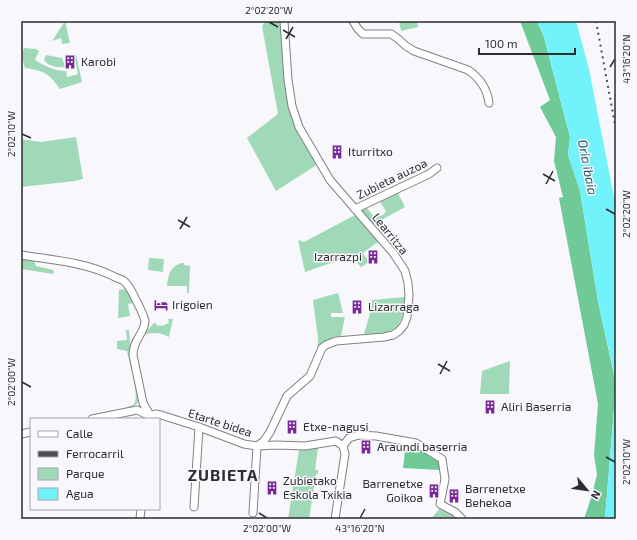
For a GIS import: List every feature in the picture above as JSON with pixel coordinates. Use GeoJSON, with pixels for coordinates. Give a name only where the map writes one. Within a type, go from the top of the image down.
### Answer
{"type":"FeatureCollection","features":[{"type":"Feature","properties":{"kind":"street","name":"Learritza"},"geometry":{"type":"LineString","coordinates":[[258,446],[264,441],[270,432],[287,396],[310,376],[320,352],[326,345],[336,341],[393,335],[404,325],[407,317],[409,296],[405,271],[394,254],[330,180],[299,127],[292,106],[288,80],[284,21]]}},
{"type":"Feature","properties":{"kind":"street"},"geometry":{"type":"LineString","coordinates":[[353,21],[363,34],[391,34],[414,51],[468,70],[482,83],[487,92],[489,103]]}},
{"type":"Feature","properties":{"kind":"street","name":"Zubieta auzoa"},"geometry":{"type":"LineString","coordinates":[[355,209],[429,174],[437,168]]}},
{"type":"Feature","properties":{"kind":"street"},"geometry":{"type":"LineString","coordinates":[[21,255],[76,264],[101,270],[124,281],[132,292],[145,322],[133,348],[133,355],[143,403],[149,417]]}},
{"type":"Feature","properties":{"kind":"street","name":"Etarte bidea"},"geometry":{"type":"LineString","coordinates":[[97,418],[137,410],[149,417],[155,414],[161,415],[199,427],[244,444],[258,446],[305,446],[336,441],[343,446]]}},
{"type":"Feature","properties":{"kind":"street"},"geometry":{"type":"LineString","coordinates":[[194,507],[199,427]]}},
{"type":"Feature","properties":{"kind":"street"},"geometry":{"type":"LineString","coordinates":[[335,519],[345,454],[343,446],[349,438],[359,435],[376,436],[416,443],[442,459],[445,479],[440,504],[455,512],[462,519]]}},
{"type":"Feature","properties":{"kind":"street"},"geometry":{"type":"LineString","coordinates":[[253,513],[258,446]]}},
{"type":"Feature","properties":{"kind":"green space"},"geometry":{"type":"Polygon","coordinates":[[[65,21],[70,43],[62,44],[61,38],[52,41],[65,21]]]}},
{"type":"Feature","properties":{"kind":"green space"},"geometry":{"type":"Polygon","coordinates":[[[266,21],[281,21],[284,77],[289,106],[299,134],[318,164],[276,191],[247,138],[278,114],[262,26],[266,21]]]}},
{"type":"Feature","properties":{"kind":"green space"},"geometry":{"type":"Polygon","coordinates":[[[399,21],[417,21],[418,27],[401,31],[399,21]]]}},
{"type":"Feature","properties":{"kind":"green space"},"geometry":{"type":"Polygon","coordinates":[[[520,21],[537,21],[544,37],[570,137],[568,155],[580,191],[598,301],[616,384],[605,519],[584,519],[597,475],[594,455],[598,404],[559,198],[563,197],[554,161],[556,137],[540,107],[550,100],[520,21]]]}},
{"type":"Feature","properties":{"kind":"green space"},"geometry":{"type":"Polygon","coordinates":[[[24,48],[36,49],[39,51],[35,60],[54,69],[66,71],[67,77],[78,74],[74,55],[76,54],[82,82],[60,89],[53,79],[46,74],[37,70],[25,68],[22,56],[24,48]]]}},
{"type":"Feature","properties":{"kind":"green space"},"geometry":{"type":"Polygon","coordinates":[[[46,55],[62,58],[65,67],[56,67],[48,64],[44,60],[46,55]]]}},
{"type":"Feature","properties":{"kind":"green space"},"geometry":{"type":"Polygon","coordinates":[[[76,137],[83,179],[21,187],[21,139],[41,142],[76,137]]]}},
{"type":"Feature","properties":{"kind":"green space"},"geometry":{"type":"Polygon","coordinates":[[[397,191],[405,207],[374,224],[361,210],[366,207],[375,218],[383,215],[386,211],[378,199],[397,191]]]}},
{"type":"Feature","properties":{"kind":"green space"},"geometry":{"type":"Polygon","coordinates":[[[357,214],[379,241],[363,253],[369,262],[361,267],[351,256],[305,272],[298,240],[304,242],[357,214]]]}},
{"type":"Feature","properties":{"kind":"green space"},"geometry":{"type":"Polygon","coordinates":[[[21,258],[34,260],[36,266],[53,270],[54,272],[53,274],[21,269],[21,258]]]}},
{"type":"Feature","properties":{"kind":"green space"},"geometry":{"type":"Polygon","coordinates":[[[149,258],[164,259],[163,272],[148,270],[149,258]]]}},
{"type":"Feature","properties":{"kind":"green space"},"geometry":{"type":"Polygon","coordinates":[[[182,263],[190,266],[189,293],[187,293],[187,286],[167,286],[170,272],[175,266],[182,263]]]}},
{"type":"Feature","properties":{"kind":"green space"},"geometry":{"type":"Polygon","coordinates":[[[126,289],[133,303],[128,304],[130,316],[118,318],[119,290],[126,289]]]}},
{"type":"Feature","properties":{"kind":"green space"},"geometry":{"type":"Polygon","coordinates":[[[338,293],[343,313],[331,313],[331,317],[345,317],[341,336],[331,337],[334,338],[322,344],[317,350],[318,338],[313,300],[338,293]]]}},
{"type":"Feature","properties":{"kind":"green space"},"geometry":{"type":"Polygon","coordinates":[[[405,297],[400,323],[396,327],[391,331],[365,336],[364,334],[371,310],[372,300],[405,297]]]}},
{"type":"Feature","properties":{"kind":"green space"},"geometry":{"type":"Polygon","coordinates":[[[168,319],[173,319],[169,337],[156,333],[143,335],[155,322],[157,326],[161,326],[169,323],[168,319]]]}},
{"type":"Feature","properties":{"kind":"green space"},"geometry":{"type":"Polygon","coordinates":[[[126,330],[129,330],[131,355],[139,400],[132,407],[125,407],[134,404],[136,400],[134,378],[127,351],[117,349],[117,341],[127,340],[126,330]]]}},
{"type":"Feature","properties":{"kind":"green space"},"geometry":{"type":"Polygon","coordinates":[[[510,361],[509,394],[480,394],[482,371],[510,361]]]}},
{"type":"Feature","properties":{"kind":"green space"},"geometry":{"type":"Polygon","coordinates":[[[406,443],[419,445],[438,458],[440,470],[403,468],[406,443]]]}},
{"type":"Feature","properties":{"kind":"green space"},"geometry":{"type":"Polygon","coordinates":[[[318,448],[315,470],[318,470],[318,474],[316,474],[309,519],[288,519],[299,450],[318,448]]]}},
{"type":"Feature","properties":{"kind":"green space"},"geometry":{"type":"Polygon","coordinates":[[[439,509],[459,518],[460,519],[431,519],[439,509]]]}},
{"type":"Feature","properties":{"kind":"water","name":"Oria ibaia"},"geometry":{"type":"Polygon","coordinates":[[[537,21],[576,21],[589,69],[616,207],[616,382],[598,301],[580,191],[568,155],[570,137],[544,37],[537,21]]]}},
{"type":"Feature","properties":{"kind":"water"},"geometry":{"type":"Polygon","coordinates":[[[616,387],[616,519],[605,519],[616,387]]]}},
{"type":"Feature","properties":{"kind":"railway"},"geometry":{"type":"LineString","coordinates":[[596,21],[616,130]]}},
{"type":"Feature","properties":{"kind":"place","name":"Karobi"},"geometry":{"type":"Point","coordinates":[70,62]}},
{"type":"Feature","properties":{"kind":"place","name":"Iturritxo"},"geometry":{"type":"Point","coordinates":[337,152]}},
{"type":"Feature","properties":{"kind":"place","name":"Izarrazpi"},"geometry":{"type":"Point","coordinates":[373,257]}},
{"type":"Feature","properties":{"kind":"place","name":"Irigoien"},"geometry":{"type":"Point","coordinates":[161,305]}},
{"type":"Feature","properties":{"kind":"place","name":"Lizarraga"},"geometry":{"type":"Point","coordinates":[357,307]}},
{"type":"Feature","properties":{"kind":"place","name":"Aliri Baserria"},"geometry":{"type":"Point","coordinates":[490,407]}},
{"type":"Feature","properties":{"kind":"place","name":"Etxe-nagusi"},"geometry":{"type":"Point","coordinates":[292,427]}},
{"type":"Feature","properties":{"kind":"place","name":"Araundi baserria"},"geometry":{"type":"Point","coordinates":[366,447]}},
{"type":"Feature","properties":{"kind":"place","name":"Zubietako Eskola Txikia"},"geometry":{"type":"Point","coordinates":[272,488]}},
{"type":"Feature","properties":{"kind":"place","name":"Barrenetxe Goikoa"},"geometry":{"type":"Point","coordinates":[434,491]}},
{"type":"Feature","properties":{"kind":"place","name":"Barrenetxe Behekoa"},"geometry":{"type":"Point","coordinates":[454,496]}},
{"type":"Feature","properties":{"kind":"district","name":"ZUBIETA"},"geometry":{"type":"Point","coordinates":[223,475]}}]}
